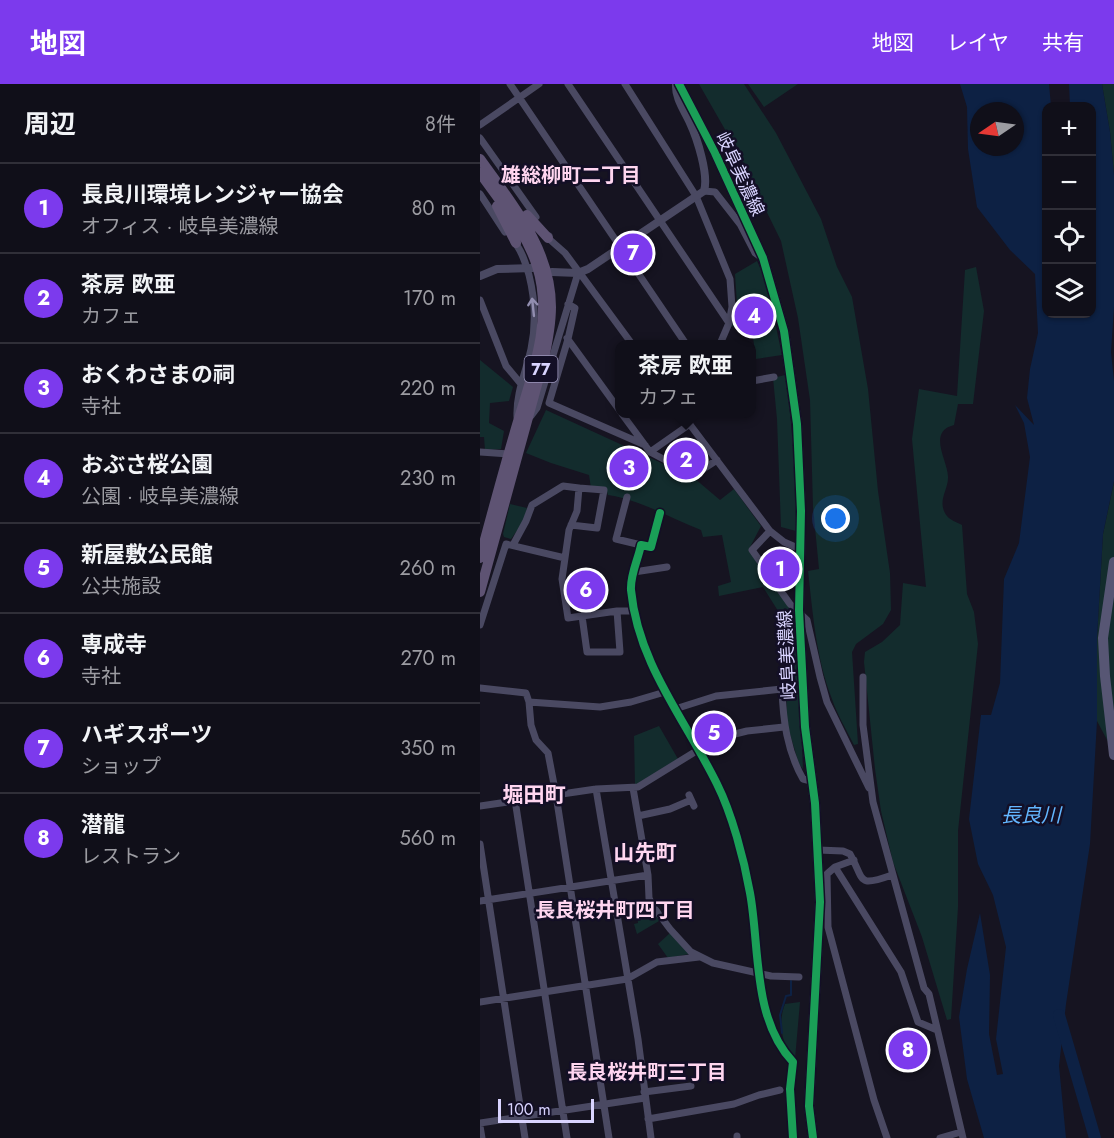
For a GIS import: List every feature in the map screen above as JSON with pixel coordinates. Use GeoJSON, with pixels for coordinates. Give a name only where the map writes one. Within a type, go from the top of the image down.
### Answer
{"type":"FeatureCollection","features":[{"type":"Feature","properties":{"kind":"main road","name":"岐阜美濃線"},"geometry":{"type":"LineString","coordinates":[[677,84],[719,161],[763,258],[784,332],[797,424],[799,610],[805,727],[818,850],[820,925],[809,1106],[813,1138]]}},
{"type":"Feature","properties":{"kind":"main road"},"geometry":{"type":"LineString","coordinates":[[480,148],[530,220],[548,238]]}},
{"type":"Feature","properties":{"kind":"main road","name":"77"},"geometry":{"type":"LineString","coordinates":[[480,159],[524,221],[538,247],[550,288],[551,307],[549,336],[523,421],[509,454],[480,558]]}},
{"type":"Feature","properties":{"kind":"main road","name":"77"},"geometry":{"type":"LineString","coordinates":[[480,173],[517,224],[529,246],[542,288],[543,308],[542,326],[523,421],[503,509],[480,592]]}},
{"type":"Feature","properties":{"kind":"main road"},"geometry":{"type":"LineString","coordinates":[[480,183],[496,206],[516,243]]}},
{"type":"Feature","properties":{"kind":"main road"},"geometry":{"type":"LineString","coordinates":[[1114,562],[1103,638],[1114,755]]}},
{"type":"Feature","properties":{"kind":"street"},"geometry":{"type":"LineString","coordinates":[[510,84],[683,340]]}},
{"type":"Feature","properties":{"kind":"street"},"geometry":{"type":"LineString","coordinates":[[480,125],[539,84]]}},
{"type":"Feature","properties":{"kind":"street"},"geometry":{"type":"LineString","coordinates":[[568,84],[729,323]]}},
{"type":"Feature","properties":{"kind":"street"},"geometry":{"type":"LineString","coordinates":[[625,84],[700,193],[730,279],[732,307],[722,340]]}},
{"type":"Feature","properties":{"kind":"street"},"geometry":{"type":"LineString","coordinates":[[677,84],[676,93],[694,131],[705,178],[700,193]]}},
{"type":"Feature","properties":{"kind":"street"},"geometry":{"type":"LineString","coordinates":[[480,138],[533,214],[546,228],[548,238],[565,253],[628,340]]}},
{"type":"Feature","properties":{"kind":"street"},"geometry":{"type":"LineString","coordinates":[[552,272],[578,273],[588,269],[700,193],[715,192],[740,224],[754,254],[763,258]]}},
{"type":"Feature","properties":{"kind":"street"},"geometry":{"type":"LineString","coordinates":[[480,194],[507,235],[516,243],[530,268],[535,321],[531,349],[517,403],[523,421],[537,408],[578,273]]}},
{"type":"Feature","properties":{"kind":"street"},"geometry":{"type":"LineString","coordinates":[[480,276],[497,269],[530,268]]}},
{"type":"Feature","properties":{"kind":"street"},"geometry":{"type":"LineString","coordinates":[[480,300],[506,366],[521,384]]}},
{"type":"Feature","properties":{"kind":"street"},"geometry":{"type":"LineString","coordinates":[[568,304],[575,308],[549,403],[645,445]]}},
{"type":"Feature","properties":{"kind":"street"},"geometry":{"type":"LineString","coordinates":[[560,329],[615,404]]}},
{"type":"Feature","properties":{"kind":"street"},"geometry":{"type":"LineString","coordinates":[[756,380],[774,376]]}},
{"type":"Feature","properties":{"kind":"street"},"geometry":{"type":"LineString","coordinates":[[625,418],[650,452],[694,474],[717,460]]}},
{"type":"Feature","properties":{"kind":"street"},"geometry":{"type":"LineString","coordinates":[[650,452],[686,418]]}},
{"type":"Feature","properties":{"kind":"street"},"geometry":{"type":"LineString","coordinates":[[688,418],[770,531],[784,542],[800,549]]}},
{"type":"Feature","properties":{"kind":"street"},"geometry":{"type":"LineString","coordinates":[[480,452],[509,454]]}},
{"type":"Feature","properties":{"kind":"street"},"geometry":{"type":"LineString","coordinates":[[480,625],[509,544],[526,521],[532,505],[563,486],[604,490],[597,528],[571,525]]}},
{"type":"Feature","properties":{"kind":"street"},"geometry":{"type":"LineString","coordinates":[[579,488],[577,511],[571,525],[562,579],[568,618],[617,611],[635,611]]}},
{"type":"Feature","properties":{"kind":"street"},"geometry":{"type":"LineString","coordinates":[[627,497],[616,539],[651,547],[660,513]]}},
{"type":"Feature","properties":{"kind":"street"},"geometry":{"type":"LineString","coordinates":[[503,509],[504,516],[500,534],[509,544]]}},
{"type":"Feature","properties":{"kind":"street"},"geometry":{"type":"LineString","coordinates":[[770,531],[752,550],[790,604],[807,620],[828,702],[871,793]]}},
{"type":"Feature","properties":{"kind":"street"},"geometry":{"type":"LineString","coordinates":[[491,553],[498,543],[565,558]]}},
{"type":"Feature","properties":{"kind":"street"},"geometry":{"type":"LineString","coordinates":[[641,545],[631,589],[644,651],[717,783],[731,819],[750,892],[759,974],[768,1021],[781,1047],[793,1062],[790,1089],[793,1138]]}},
{"type":"Feature","properties":{"kind":"street"},"geometry":{"type":"LineString","coordinates":[[634,572],[667,567]]}},
{"type":"Feature","properties":{"kind":"street"},"geometry":{"type":"LineString","coordinates":[[582,616],[587,652],[620,652],[617,611]]}},
{"type":"Feature","properties":{"kind":"street"},"geometry":{"type":"LineString","coordinates":[[862,677],[863,725],[871,793],[924,988],[929,994],[962,1135],[940,1138]]}},
{"type":"Feature","properties":{"kind":"street"},"geometry":{"type":"LineString","coordinates":[[480,688],[526,693],[536,740],[548,753],[609,1138]]}},
{"type":"Feature","properties":{"kind":"street"},"geometry":{"type":"LineString","coordinates":[[675,709],[716,696],[782,689],[784,727],[798,770],[803,779],[811,781]]}},
{"type":"Feature","properties":{"kind":"street"},"geometry":{"type":"LineString","coordinates":[[529,702],[600,707],[631,702],[665,692]]}},
{"type":"Feature","properties":{"kind":"street"},"geometry":{"type":"LineString","coordinates":[[480,806],[596,789],[638,788],[698,750],[731,735],[784,727]]}},
{"type":"Feature","properties":{"kind":"street"},"geometry":{"type":"LineString","coordinates":[[633,788],[648,875],[649,898],[670,929],[699,957],[713,963],[759,974],[799,977]]}},
{"type":"Feature","properties":{"kind":"street"},"geometry":{"type":"LineString","coordinates":[[596,789],[638,1040],[651,1138]]}},
{"type":"Feature","properties":{"kind":"street"},"geometry":{"type":"LineString","coordinates":[[515,800],[567,1138]]}},
{"type":"Feature","properties":{"kind":"street"},"geometry":{"type":"LineString","coordinates":[[638,816],[670,809],[691,800]]}},
{"type":"Feature","properties":{"kind":"street"},"geometry":{"type":"LineString","coordinates":[[480,844],[525,1138]]}},
{"type":"Feature","properties":{"kind":"street"},"geometry":{"type":"LineString","coordinates":[[818,850],[843,851],[850,854],[859,876],[866,882],[874,882],[892,875]]}},
{"type":"Feature","properties":{"kind":"street"},"geometry":{"type":"LineString","coordinates":[[854,860],[835,867],[827,874],[828,927],[874,1100],[887,1138]]}},
{"type":"Feature","properties":{"kind":"street"},"geometry":{"type":"LineString","coordinates":[[835,867],[901,972],[918,1022],[937,1030]]}},
{"type":"Feature","properties":{"kind":"street"},"geometry":{"type":"LineString","coordinates":[[480,901],[648,875]]}},
{"type":"Feature","properties":{"kind":"street"},"geometry":{"type":"LineString","coordinates":[[480,1002],[627,979],[657,962],[699,957]]}},
{"type":"Feature","properties":{"kind":"street"},"geometry":{"type":"LineString","coordinates":[[482,1138],[480,1124],[603,1104],[691,1086]]}},
{"type":"Feature","properties":{"kind":"street"},"geometry":{"type":"LineString","coordinates":[[648,1119],[734,1104],[780,1090]]}},
{"type":"Feature","properties":{"kind":"green space"},"geometry":{"type":"Polygon","coordinates":[[[699,84],[744,84],[776,133],[821,219],[837,267],[852,297],[868,389],[878,491],[890,573],[891,610],[883,624],[856,644],[852,652],[858,744],[854,745],[836,710],[822,668],[816,636],[808,571],[819,569],[813,507],[810,400],[798,318],[781,241],[735,147],[699,84]]]}},
{"type":"Feature","properties":{"kind":"green space"},"geometry":{"type":"Polygon","coordinates":[[[748,84],[798,84],[764,107],[748,84]]]}},
{"type":"Feature","properties":{"kind":"green space"},"geometry":{"type":"Polygon","coordinates":[[[1102,84],[1114,84],[1114,175],[1110,132],[1102,84]]]}},
{"type":"Feature","properties":{"kind":"green space"},"geometry":{"type":"Polygon","coordinates":[[[757,261],[766,281],[782,355],[756,359],[756,340],[753,340],[751,323],[731,327],[737,304],[735,274],[757,261]]]}},
{"type":"Feature","properties":{"kind":"green space"},"geometry":{"type":"Polygon","coordinates":[[[976,267],[984,311],[973,404],[958,404],[954,425],[941,434],[940,441],[948,478],[943,507],[949,518],[962,525],[967,594],[974,612],[978,644],[958,831],[958,907],[951,1019],[947,1020],[922,937],[893,862],[881,811],[864,662],[865,652],[882,642],[900,625],[903,583],[926,587],[912,439],[919,389],[957,396],[965,270],[976,267]]]}},
{"type":"Feature","properties":{"kind":"green space"},"geometry":{"type":"Polygon","coordinates":[[[480,360],[513,387],[509,401],[490,403],[489,423],[504,431],[501,449],[485,450],[484,437],[480,437],[480,360]]]}},
{"type":"Feature","properties":{"kind":"green space"},"geometry":{"type":"Polygon","coordinates":[[[785,375],[794,453],[796,531],[781,527],[773,378],[785,375]]]}},
{"type":"Feature","properties":{"kind":"green space"},"geometry":{"type":"Polygon","coordinates":[[[546,410],[694,478],[720,500],[734,489],[761,526],[749,549],[796,615],[803,769],[799,764],[787,724],[785,622],[763,587],[719,596],[718,586],[731,582],[722,535],[703,537],[701,530],[632,501],[608,495],[606,489],[591,488],[589,475],[526,453],[546,410]]]}},
{"type":"Feature","properties":{"kind":"green space"},"geometry":{"type":"Polygon","coordinates":[[[1114,482],[1114,753],[1097,721],[1097,638],[1103,534],[1114,482]]]}},
{"type":"Feature","properties":{"kind":"green space"},"geometry":{"type":"Polygon","coordinates":[[[510,504],[527,508],[524,521],[511,539],[504,537],[503,534],[510,504]]]}},
{"type":"Feature","properties":{"kind":"green space"},"geometry":{"type":"Polygon","coordinates":[[[659,726],[678,759],[635,785],[634,736],[659,726]]]}},
{"type":"Feature","properties":{"kind":"green space"},"geometry":{"type":"Polygon","coordinates":[[[648,902],[659,921],[637,934],[634,924],[638,923],[636,905],[648,902]]]}},
{"type":"Feature","properties":{"kind":"green space"},"geometry":{"type":"Polygon","coordinates":[[[670,933],[689,954],[668,958],[658,944],[670,933]]]}},
{"type":"Feature","properties":{"kind":"green space"},"geometry":{"type":"Polygon","coordinates":[[[800,1002],[795,1059],[790,1054],[784,1040],[781,1025],[785,1004],[800,1002]]]}},
{"type":"Feature","properties":{"kind":"water","name":"長良川"},"geometry":{"type":"Polygon","coordinates":[[[960,84],[1049,84],[1051,102],[1042,102],[1042,318],[1096,318],[1096,102],[1070,102],[1069,84],[1102,84],[1114,175],[1114,307],[1111,352],[1114,381],[1114,481],[1103,534],[1097,638],[1097,721],[1090,844],[1059,1066],[1066,1138],[984,1138],[967,1079],[959,1017],[980,913],[990,975],[989,1034],[997,1075],[1003,1074],[996,1039],[1006,947],[993,895],[978,864],[969,819],[981,715],[991,715],[1000,683],[1004,579],[1019,543],[1030,457],[1024,423],[1015,405],[1034,425],[1027,398],[1030,369],[1038,333],[1035,274],[1010,250],[977,207],[968,149],[967,107],[960,84]]]}},
{"type":"Feature","properties":{"kind":"waterway"},"geometry":{"type":"LineString","coordinates":[[782,1033],[780,1015],[786,996],[791,995],[791,981]]}},
{"type":"Feature","properties":{"kind":"waterway","name":"長良川"},"geometry":{"type":"LineString","coordinates":[[1059,1015],[1095,1138]]}},
{"type":"Feature","properties":{"kind":"cycle path"},"geometry":{"type":"LineString","coordinates":[[679,84],[715,153],[763,258],[784,331],[797,424],[801,511],[799,610],[805,727],[815,803],[820,902],[809,1106],[813,1138]]}},
{"type":"Feature","properties":{"kind":"cycle path"},"geometry":{"type":"LineString","coordinates":[[660,513],[651,547],[641,545],[633,573],[631,590],[635,617],[653,667],[717,784],[737,837],[750,893],[764,1004],[770,1025],[780,1045],[793,1062],[790,1089],[793,1138]]}},
{"type":"Feature","properties":{"kind":"place","name":"ハギスポーツ"},"geometry":{"type":"Point","coordinates":[633,253]}},
{"type":"Feature","properties":{"kind":"place","name":"おぶさ桜公園"},"geometry":{"type":"Point","coordinates":[754,316]}},
{"type":"Feature","properties":{"kind":"place","name":"茶房 欧亜"},"geometry":{"type":"Point","coordinates":[686,460]}},
{"type":"Feature","properties":{"kind":"place","name":"おくわさまの祠"},"geometry":{"type":"Point","coordinates":[629,468]}},
{"type":"Feature","properties":{"kind":"place","name":"長良川環境レンジャー協会"},"geometry":{"type":"Point","coordinates":[780,569]}},
{"type":"Feature","properties":{"kind":"place","name":"専成寺"},"geometry":{"type":"Point","coordinates":[586,590]}},
{"type":"Feature","properties":{"kind":"place","name":"新屋敷公民館"},"geometry":{"type":"Point","coordinates":[714,733]}},
{"type":"Feature","properties":{"kind":"place","name":"潜龍"},"geometry":{"type":"Point","coordinates":[908,1050]}},
{"type":"Feature","properties":{"kind":"district","name":"雄総柳町二丁目"},"geometry":{"type":"Point","coordinates":[571,175]}},
{"type":"Feature","properties":{"kind":"district","name":"堀田町"},"geometry":{"type":"Point","coordinates":[534,795]}},
{"type":"Feature","properties":{"kind":"district","name":"山先町"},"geometry":{"type":"Point","coordinates":[645,853]}},
{"type":"Feature","properties":{"kind":"district","name":"長良桜井町四丁目"},"geometry":{"type":"Point","coordinates":[615,910]}},
{"type":"Feature","properties":{"kind":"district","name":"長良桜井町三丁目"},"geometry":{"type":"Point","coordinates":[647,1072]}}]}
